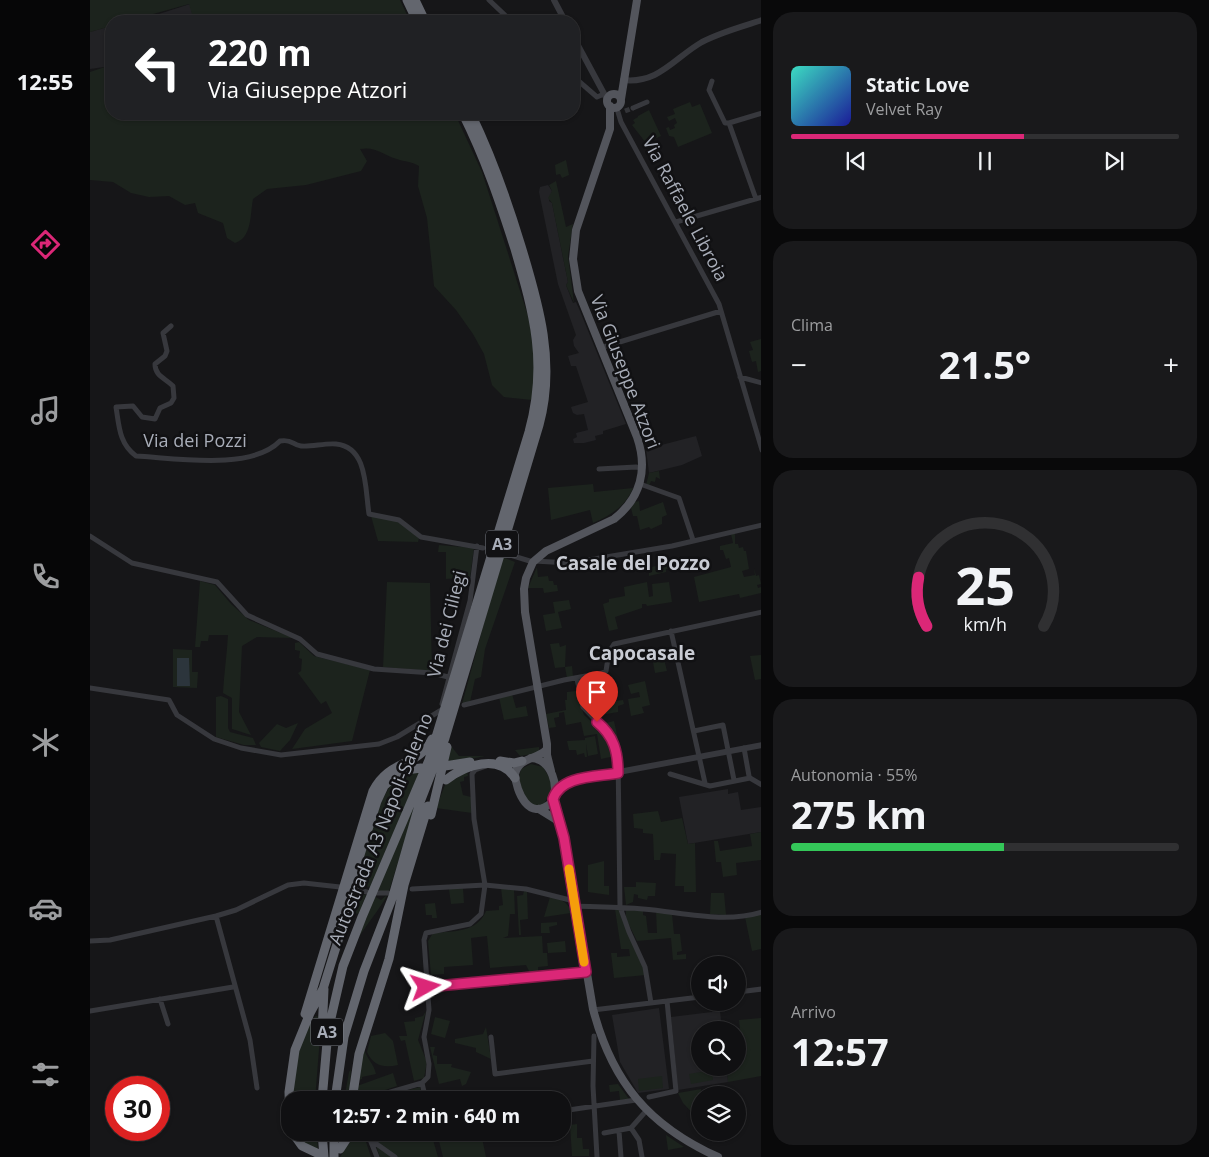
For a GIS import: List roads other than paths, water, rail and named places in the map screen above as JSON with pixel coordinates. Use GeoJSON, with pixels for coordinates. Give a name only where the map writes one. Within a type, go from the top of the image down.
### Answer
{"type":"FeatureCollection","features":[{"type":"Feature","properties":{"kind":"highway"},"geometry":{"type":"LineString","coordinates":[[407,0],[414,15]]}},
{"type":"Feature","properties":{"kind":"highway"},"geometry":{"type":"LineString","coordinates":[[415,0],[422,15]]}},
{"type":"Feature","properties":{"kind":"highway","name":"Autostrada A3 Napoli-Salerno"},"geometry":{"type":"LineString","coordinates":[[321,1091],[328,1031],[343,966],[429,760],[442,710],[532,424],[539,372],[536,329],[495,186],[466,120]]}},
{"type":"Feature","properties":{"kind":"highway","name":"Autostrada A3 Napoli-Salerno"},"geometry":{"type":"LineString","coordinates":[[336,1091],[344,1037],[420,802],[445,738],[540,418],[546,389],[547,361],[539,306],[509,206],[494,164],[474,120]]}},
{"type":"Feature","properties":{"kind":"highway"},"geometry":{"type":"LineString","coordinates":[[406,880],[420,849],[433,808],[471,648]]}},
{"type":"Feature","properties":{"kind":"highway","name":"A3"},"geometry":{"type":"LineString","coordinates":[[289,1091],[295,1050],[373,791],[386,773],[423,754],[430,745],[442,710]]}},
{"type":"Feature","properties":{"kind":"highway"},"geometry":{"type":"LineString","coordinates":[[445,766],[487,760],[514,763],[527,760]]}},
{"type":"Feature","properties":{"kind":"highway"},"geometry":{"type":"LineString","coordinates":[[446,780],[466,768],[491,764],[506,768],[516,778]]}},
{"type":"Feature","properties":{"kind":"highway","name":"A3"},"geometry":{"type":"LineString","coordinates":[[295,1050],[310,1013],[324,989],[342,928],[351,884],[381,792],[395,776],[406,770],[421,768]]}},
{"type":"Feature","properties":{"kind":"highway"},"geometry":{"type":"LineString","coordinates":[[353,1091],[357,1062],[389,959],[411,859],[428,806]]}},
{"type":"Feature","properties":{"kind":"highway"},"geometry":{"type":"LineString","coordinates":[[390,894],[411,859]]}},
{"type":"Feature","properties":{"kind":"highway","name":"A3"},"geometry":{"type":"LineString","coordinates":[[320,1091],[324,989]]}},
{"type":"Feature","properties":{"kind":"highway"},"geometry":{"type":"LineString","coordinates":[[298,1141],[302,1146],[322,1155],[322,1141]]}},
{"type":"Feature","properties":{"kind":"highway"},"geometry":{"type":"LineString","coordinates":[[334,1141],[334,1157]]}},
{"type":"Feature","properties":{"kind":"highway"},"geometry":{"type":"LineString","coordinates":[[340,1149],[345,1141]]}},
{"type":"Feature","properties":{"kind":"main road"},"geometry":{"type":"LineString","coordinates":[[618,113],[637,0]]}},
{"type":"Feature","properties":{"kind":"main road"},"geometry":{"type":"LineString","coordinates":[[609,98],[621,88]]}},
{"type":"Feature","properties":{"kind":"main road"},"geometry":{"type":"LineString","coordinates":[[609,98],[616,94],[618,113]]}},
{"type":"Feature","properties":{"kind":"main road"},"geometry":{"type":"LineString","coordinates":[[609,98],[618,113]]}},
{"type":"Feature","properties":{"kind":"main road","name":"Via Giuseppe Atzori"},"geometry":{"type":"LineString","coordinates":[[533,562],[551,548],[614,519],[629,505],[640,484],[643,468],[639,443],[578,291],[575,278],[573,246],[576,230],[610,129],[618,113]]}},
{"type":"Feature","properties":{"kind":"main road"},"geometry":{"type":"LineString","coordinates":[[533,562],[526,578],[524,598],[547,744],[546,750],[552,773],[554,797],[593,1010],[600,1035],[611,1061],[636,1100],[646,1111],[679,1137],[718,1157]]}},
{"type":"Feature","properties":{"kind":"main road"},"geometry":{"type":"LineString","coordinates":[[546,750],[527,760],[516,769],[516,778],[524,803],[531,808],[539,809],[560,822]]}},
{"type":"Feature","properties":{"kind":"main road"},"geometry":{"type":"LineString","coordinates":[[527,760],[541,760],[552,773]]}},
{"type":"Feature","properties":{"kind":"main road"},"geometry":{"type":"LineString","coordinates":[[539,809],[547,806],[554,797]]}},
{"type":"Feature","properties":{"kind":"street"},"geometry":{"type":"LineString","coordinates":[[488,0],[504,15]]}},
{"type":"Feature","properties":{"kind":"street"},"geometry":{"type":"LineString","coordinates":[[554,0],[562,15]]}},
{"type":"Feature","properties":{"kind":"street"},"geometry":{"type":"LineString","coordinates":[[624,80],[635,81],[652,78],[704,42],[724,32],[761,20]]}},
{"type":"Feature","properties":{"kind":"street"},"geometry":{"type":"LineString","coordinates":[[580,48],[609,98]]}},
{"type":"Feature","properties":{"kind":"street"},"geometry":{"type":"LineString","coordinates":[[712,81],[709,86],[713,101],[725,123],[761,113]]}},
{"type":"Feature","properties":{"kind":"street"},"geometry":{"type":"LineString","coordinates":[[580,82],[597,97],[609,98]]}},
{"type":"Feature","properties":{"kind":"street"},"geometry":{"type":"LineString","coordinates":[[633,108],[647,102]]}},
{"type":"Feature","properties":{"kind":"street","name":"Via Raffaele Libroia"},"geometry":{"type":"LineString","coordinates":[[618,113],[721,310],[761,447]]}},
{"type":"Feature","properties":{"kind":"street"},"geometry":{"type":"LineString","coordinates":[[676,222],[759,198],[729,123]]}},
{"type":"Feature","properties":{"kind":"street"},"geometry":{"type":"LineString","coordinates":[[600,348],[721,310]]}},
{"type":"Feature","properties":{"kind":"street","name":"Via dei Pozzi"},"geometry":{"type":"LineString","coordinates":[[171,326],[163,333],[165,356],[155,364],[157,374],[173,386],[174,398],[171,403],[160,408],[155,419],[142,417],[133,406],[116,407],[123,442],[128,450],[136,456],[240,459],[273,448],[280,441],[290,440],[300,446],[326,443],[345,446],[351,448],[360,460],[369,514],[400,520],[421,537],[483,548]]}},
{"type":"Feature","properties":{"kind":"street"},"geometry":{"type":"LineString","coordinates":[[740,377],[761,384]]}},
{"type":"Feature","properties":{"kind":"street"},"geometry":{"type":"LineString","coordinates":[[599,470],[643,468]]}},
{"type":"Feature","properties":{"kind":"street"},"geometry":{"type":"LineString","coordinates":[[640,484],[679,498],[693,540]]}},
{"type":"Feature","properties":{"kind":"street"},"geometry":{"type":"LineString","coordinates":[[507,554],[533,562],[570,563],[672,546],[761,525]]}},
{"type":"Feature","properties":{"kind":"street"},"geometry":{"type":"LineString","coordinates":[[90,536],[132,562],[217,582],[246,615],[300,639],[318,654],[374,668],[433,673],[448,677]]}},
{"type":"Feature","properties":{"kind":"street","name":"Via dei Ciliegi"},"geometry":{"type":"LineString","coordinates":[[442,710],[448,677],[470,602],[477,546]]}},
{"type":"Feature","properties":{"kind":"street"},"geometry":{"type":"LineString","coordinates":[[464,705],[606,671],[609,652],[614,644],[761,612]]}},
{"type":"Feature","properties":{"kind":"street"},"geometry":{"type":"LineString","coordinates":[[671,631],[700,757],[704,783]]}},
{"type":"Feature","properties":{"kind":"street"},"geometry":{"type":"LineString","coordinates":[[577,679],[583,707],[605,729],[613,741],[618,755],[620,907],[645,967],[650,1003]]}},
{"type":"Feature","properties":{"kind":"street"},"geometry":{"type":"LineString","coordinates":[[90,688],[169,700],[177,716],[214,739],[241,748],[281,755],[378,744],[397,736],[442,710]]}},
{"type":"Feature","properties":{"kind":"street"},"geometry":{"type":"LineString","coordinates":[[694,731],[723,725],[734,780]]}},
{"type":"Feature","properties":{"kind":"street"},"geometry":{"type":"LineString","coordinates":[[552,773],[560,780],[571,781],[744,748],[761,747]]}},
{"type":"Feature","properties":{"kind":"street"},"geometry":{"type":"LineString","coordinates":[[744,748],[749,776]]}},
{"type":"Feature","properties":{"kind":"street"},"geometry":{"type":"LineString","coordinates":[[394,1091],[422,1083],[430,1073],[424,1037],[428,1010],[424,940],[426,933],[466,926],[475,921],[482,911],[485,885],[474,819],[472,774],[491,764]]}},
{"type":"Feature","properties":{"kind":"street"},"geometry":{"type":"LineString","coordinates":[[670,774],[710,786],[728,784],[734,780],[750,778],[761,784]]}},
{"type":"Feature","properties":{"kind":"street"},"geometry":{"type":"LineString","coordinates":[[554,797],[561,786],[571,781]]}},
{"type":"Feature","properties":{"kind":"street"},"geometry":{"type":"LineString","coordinates":[[90,941],[110,940],[216,916],[236,910],[288,885],[309,884],[340,887]]}},
{"type":"Feature","properties":{"kind":"street"},"geometry":{"type":"LineString","coordinates":[[412,888],[485,885],[526,889],[574,904],[695,915],[744,916],[761,912]]}},
{"type":"Feature","properties":{"kind":"street"},"geometry":{"type":"LineString","coordinates":[[352,889],[367,892]]}},
{"type":"Feature","properties":{"kind":"street"},"geometry":{"type":"LineString","coordinates":[[376,893],[390,894]]}},
{"type":"Feature","properties":{"kind":"street"},"geometry":{"type":"LineString","coordinates":[[216,916],[233,987],[236,989],[249,1036],[257,1088]]}},
{"type":"Feature","properties":{"kind":"street"},"geometry":{"type":"LineString","coordinates":[[426,987],[586,972]]}},
{"type":"Feature","properties":{"kind":"street"},"geometry":{"type":"LineString","coordinates":[[90,1011],[233,987]]}},
{"type":"Feature","properties":{"kind":"street"},"geometry":{"type":"LineString","coordinates":[[746,991],[761,989]]}},
{"type":"Feature","properties":{"kind":"street"},"geometry":{"type":"LineString","coordinates":[[593,1010],[691,998]]}},
{"type":"Feature","properties":{"kind":"street"},"geometry":{"type":"LineString","coordinates":[[160,999],[168,1024]]}},
{"type":"Feature","properties":{"kind":"street"},"geometry":{"type":"LineString","coordinates":[[650,1097],[676,1091],[667,1001]]}},
{"type":"Feature","properties":{"kind":"street"},"geometry":{"type":"LineString","coordinates":[[594,1036],[594,1107],[597,1157]]}},
{"type":"Feature","properties":{"kind":"street"},"geometry":{"type":"LineString","coordinates":[[491,1037],[495,1074],[593,1061]]}},
{"type":"Feature","properties":{"kind":"street"},"geometry":{"type":"LineString","coordinates":[[422,1083],[424,1091]]}},
{"type":"Feature","properties":{"kind":"street"},"geometry":{"type":"LineString","coordinates":[[571,1110],[636,1100]]}},
{"type":"Feature","properties":{"kind":"street"},"geometry":{"type":"LineString","coordinates":[[604,1133],[631,1128],[646,1111]]}},
{"type":"Feature","properties":{"kind":"street"},"geometry":{"type":"LineString","coordinates":[[631,1128],[639,1140],[642,1157]]}},
{"type":"Feature","properties":{"kind":"street"},"geometry":{"type":"LineString","coordinates":[[620,1131],[621,1157]]}},
{"type":"Feature","properties":{"kind":"street"},"geometry":{"type":"LineString","coordinates":[[371,1141],[377,1157]]}},
{"type":"Feature","properties":{"kind":"street"},"geometry":{"type":"LineString","coordinates":[[372,1141],[395,1157]]}},
{"type":"Feature","properties":{"kind":"tunnel"},"geometry":{"type":"LineString","coordinates":[[625,111],[633,108]]}},
{"type":"Feature","properties":{"kind":"district","name":"Casale del Pozzo"},"geometry":{"type":"Point","coordinates":[633,563]}},
{"type":"Feature","properties":{"kind":"district","name":"Capocasale"},"geometry":{"type":"Point","coordinates":[642,653]}}]}
